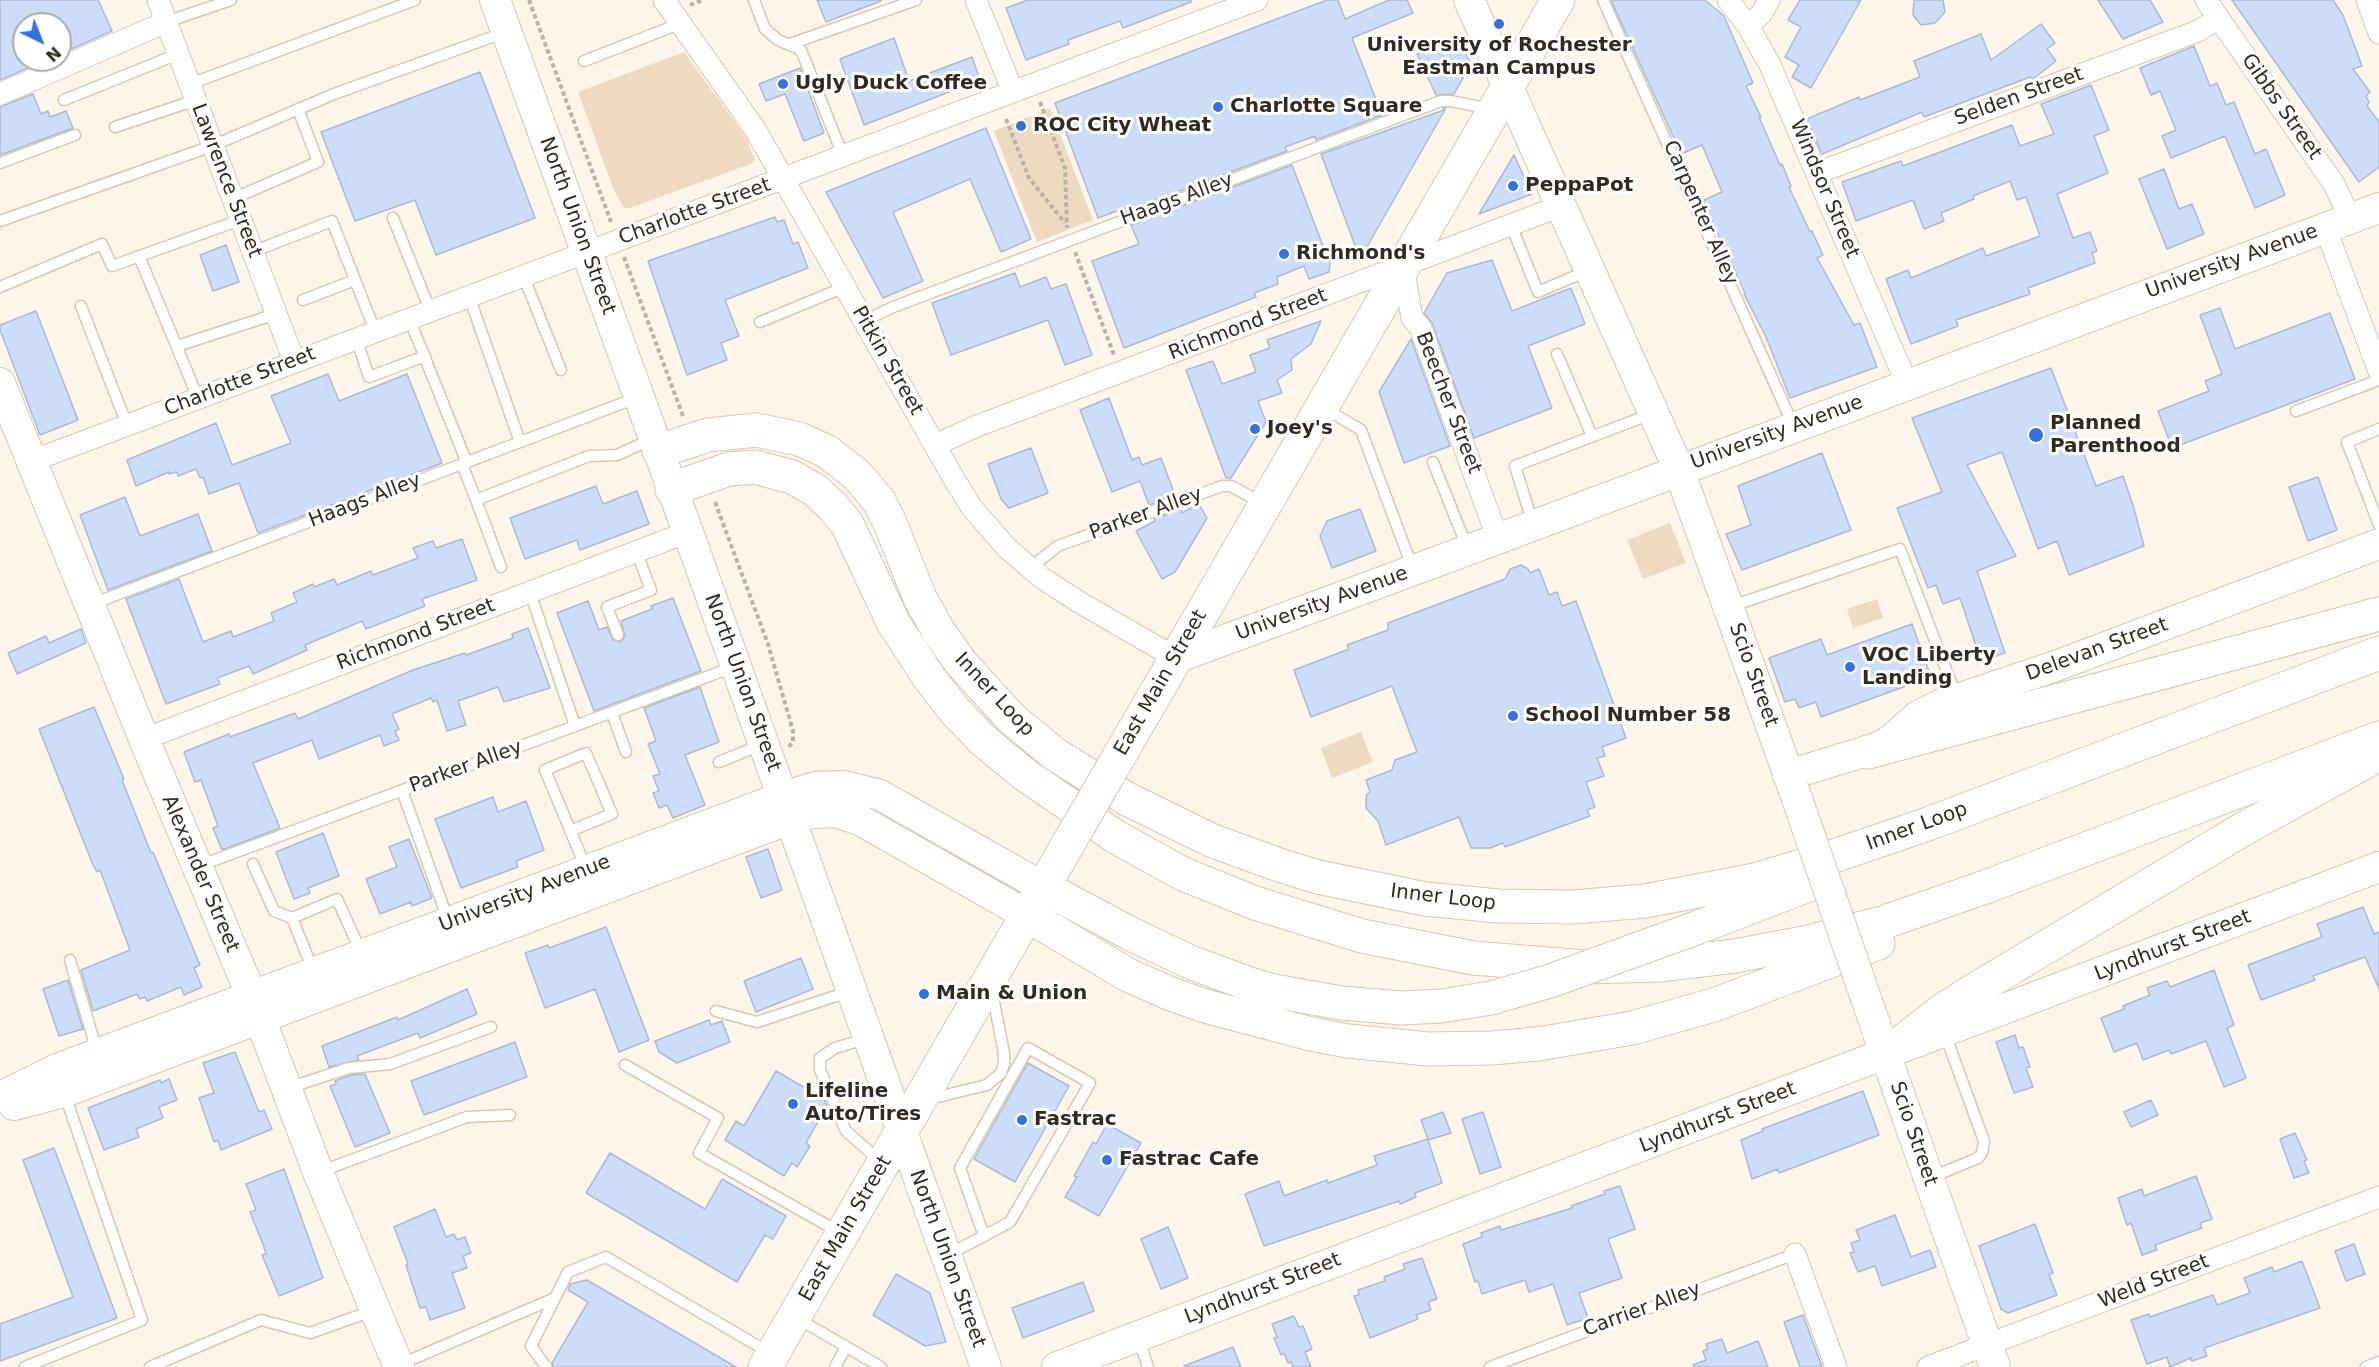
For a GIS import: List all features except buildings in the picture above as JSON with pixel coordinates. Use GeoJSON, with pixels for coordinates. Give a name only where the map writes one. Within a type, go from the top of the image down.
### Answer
{"type":"FeatureCollection","features":[{"type":"Feature","properties":{"kind":"main road","name":"East Main Street"},"geometry":{"type":"LineString","coordinates":[[769,1361],[1558,0]]}},
{"type":"Feature","properties":{"kind":"main road","name":"Inner Loop"},"geometry":{"type":"LineString","coordinates":[[656,445],[708,435],[757,430],[799,439],[826,451],[852,471],[872,492],[887,517],[920,598],[939,632],[985,692],[1026,732],[1074,767],[1127,799],[1183,828],[1282,866],[1352,885],[1425,899],[1536,908],[1610,904],[1683,895],[1755,880],[1928,824],[2379,653]]}},
{"type":"Feature","properties":{"kind":"main road","name":"Inner Loop"},"geometry":{"type":"LineString","coordinates":[[672,489],[729,469],[755,467],[787,475],[815,490],[841,515],[853,534],[894,624],[930,680],[969,726],[1024,774],[1116,837],[1184,873],[1255,903],[1397,945],[1473,958],[1585,967],[1669,964],[1753,953],[1809,942],[1882,923],[1999,882],[2379,738]]}},
{"type":"Feature","properties":{"kind":"main road"},"geometry":{"type":"LineString","coordinates":[[1868,752],[2379,614]]}},
{"type":"Feature","properties":{"kind":"main road"},"geometry":{"type":"LineString","coordinates":[[1881,1043],[1943,1011],[2259,820],[2379,755]]}},
{"type":"Feature","properties":{"kind":"main road"},"geometry":{"type":"LineString","coordinates":[[1043,887],[1131,934],[1190,962],[1252,985],[1341,1003],[1402,1008],[1449,1005],[1491,998],[1550,981],[1699,927],[1877,858],[2073,770]]}},
{"type":"Feature","properties":{"kind":"main road"},"geometry":{"type":"LineString","coordinates":[[1027,915],[1108,964],[1155,988],[1205,1006],[1275,1026],[1348,1041],[1406,1047],[1448,1050],[1516,1047],[1611,1032],[1714,1005],[1937,920],[2197,807]]}},
{"type":"Feature","properties":{"kind":"street","name":"Lawrence Street"},"geometry":{"type":"LineString","coordinates":[[158,0],[294,361]]}},
{"type":"Feature","properties":{"kind":"street","name":"North Union Street"},"geometry":{"type":"LineString","coordinates":[[495,0],[688,532],[986,1367]]}},
{"type":"Feature","properties":{"kind":"street","name":"Pitkin Street"},"geometry":{"type":"LineString","coordinates":[[664,0],[744,112],[785,179],[972,508],[1007,548],[1032,570],[1072,598],[1176,658]]}},
{"type":"Feature","properties":{"kind":"street"},"geometry":{"type":"LineString","coordinates":[[976,0],[1013,92]]}},
{"type":"Feature","properties":{"kind":"street","name":"Charlotte Street"},"geometry":{"type":"LineString","coordinates":[[32,461],[523,275],[785,179],[1013,92],[1226,6],[1257,0]]}},
{"type":"Feature","properties":{"kind":"street","name":"Scio Street"},"geometry":{"type":"LineString","coordinates":[[1469,0],[1501,98],[1561,206],[1679,470],[1991,1356]]}},
{"type":"Feature","properties":{"kind":"street","name":"Windsor Street"},"geometry":{"type":"LineString","coordinates":[[1728,0],[1748,26],[1770,65],[1907,384]]}},
{"type":"Feature","properties":{"kind":"street"},"geometry":{"type":"LineString","coordinates":[[1748,26],[1761,14],[1769,0]]}},
{"type":"Feature","properties":{"kind":"street","name":"Gibbs Street"},"geometry":{"type":"LineString","coordinates":[[2206,0],[2334,184],[2338,223],[2379,371]]}},
{"type":"Feature","properties":{"kind":"street"},"geometry":{"type":"LineString","coordinates":[[2367,0],[2379,33]]}},
{"type":"Feature","properties":{"kind":"street","name":"Selden Street"},"geometry":{"type":"LineString","coordinates":[[1817,173],[2191,33],[2219,18]]}},
{"type":"Feature","properties":{"kind":"street"},"geometry":{"type":"LineString","coordinates":[[0,94],[166,22]]}},
{"type":"Feature","properties":{"kind":"street","name":"Richmond Street"},"geometry":{"type":"LineString","coordinates":[[935,445],[977,426],[1561,206]]}},
{"type":"Feature","properties":{"kind":"street","name":"University Avenue"},"geometry":{"type":"LineString","coordinates":[[1176,658],[2379,208]]}},
{"type":"Feature","properties":{"kind":"street","name":"Beecher Street"},"geometry":{"type":"LineString","coordinates":[[1403,266],[1412,318],[1420,327],[1498,538]]}},
{"type":"Feature","properties":{"kind":"street","name":"Alexander Street"},"geometry":{"type":"LineString","coordinates":[[2,396],[32,461],[256,1008],[318,1172],[398,1366]]}},
{"type":"Feature","properties":{"kind":"street","name":"Richmond Street"},"geometry":{"type":"LineString","coordinates":[[144,739],[688,532]]}},
{"type":"Feature","properties":{"kind":"street","name":"Delevan Street"},"geometry":{"type":"LineString","coordinates":[[1790,781],[1811,767],[1868,752],[1892,740],[1925,712],[2053,667],[2379,544]]}},
{"type":"Feature","properties":{"kind":"street","name":"University Avenue"},"geometry":{"type":"LineString","coordinates":[[0,1109],[64,1092],[256,1008],[786,808],[815,787],[830,786],[868,791],[889,800],[1043,887]]}},
{"type":"Feature","properties":{"kind":"street","name":"University Avenue"},"geometry":{"type":"LineString","coordinates":[[0,1097],[57,1069],[97,1054],[256,1008],[314,974],[587,871],[786,808],[835,812],[854,817],[1027,915]]}},
{"type":"Feature","properties":{"kind":"street","name":"Lyndhurst Street"},"geometry":{"type":"LineString","coordinates":[[1057,1367],[1881,1043],[1944,1032],[2379,867]]}},
{"type":"Feature","properties":{"kind":"street","name":"Weld Street"},"geometry":{"type":"LineString","coordinates":[[1928,1367],[1991,1356],[2379,1197]]}},
{"type":"Feature","properties":{"kind":"street"},"geometry":{"type":"LineString","coordinates":[[1795,1254],[1836,1367]]}},
{"type":"Feature","properties":{"kind":"lane"},"geometry":{"type":"LineString","coordinates":[[166,22],[231,0]]}},
{"type":"Feature","properties":{"kind":"lane"},"geometry":{"type":"LineString","coordinates":[[116,127],[193,92],[415,0]]}},
{"type":"Feature","properties":{"kind":"lane"},"geometry":{"type":"LineString","coordinates":[[754,0],[765,29],[778,40],[801,50],[843,156]]}},
{"type":"Feature","properties":{"kind":"lane"},"geometry":{"type":"LineString","coordinates":[[790,44],[916,0]]}},
{"type":"Feature","properties":{"kind":"lane","name":"Carpenter Alley"},"geometry":{"type":"LineString","coordinates":[[1603,0],[1794,427]]}},
{"type":"Feature","properties":{"kind":"lane"},"geometry":{"type":"LineString","coordinates":[[584,61],[679,24]]}},
{"type":"Feature","properties":{"kind":"lane"},"geometry":{"type":"LineString","coordinates":[[0,221],[212,146],[298,110],[506,32]]}},
{"type":"Feature","properties":{"kind":"lane"},"geometry":{"type":"LineString","coordinates":[[64,100],[178,54]]}},
{"type":"Feature","properties":{"kind":"lane","name":"Haags Alley"},"geometry":{"type":"LineString","coordinates":[[864,321],[893,307],[1441,101],[1501,98]]}},
{"type":"Feature","properties":{"kind":"lane"},"geometry":{"type":"LineString","coordinates":[[232,199],[318,162],[298,110]]}},
{"type":"Feature","properties":{"kind":"lane"},"geometry":{"type":"LineString","coordinates":[[0,163],[75,135]]}},
{"type":"Feature","properties":{"kind":"lane"},"geometry":{"type":"LineString","coordinates":[[393,218],[430,310]]}},
{"type":"Feature","properties":{"kind":"lane"},"geometry":{"type":"LineString","coordinates":[[0,286],[102,244],[112,266],[240,220]]}},
{"type":"Feature","properties":{"kind":"lane"},"geometry":{"type":"LineString","coordinates":[[252,252],[332,221],[355,280],[366,334],[369,377],[425,356]]}},
{"type":"Feature","properties":{"kind":"lane"},"geometry":{"type":"LineString","coordinates":[[1511,225],[1538,292],[1590,270]]}},
{"type":"Feature","properties":{"kind":"lane"},"geometry":{"type":"LineString","coordinates":[[139,255],[198,398]]}},
{"type":"Feature","properties":{"kind":"lane"},"geometry":{"type":"LineString","coordinates":[[523,275],[561,370]]}},
{"type":"Feature","properties":{"kind":"lane"},"geometry":{"type":"LineString","coordinates":[[303,300],[355,280]]}},
{"type":"Feature","properties":{"kind":"lane"},"geometry":{"type":"LineString","coordinates":[[759,322],[845,287]]}},
{"type":"Feature","properties":{"kind":"lane"},"geometry":{"type":"LineString","coordinates":[[469,296],[520,442]]}},
{"type":"Feature","properties":{"kind":"lane"},"geometry":{"type":"LineString","coordinates":[[81,306],[127,425]]}},
{"type":"Feature","properties":{"kind":"lane"},"geometry":{"type":"LineString","coordinates":[[177,346],[276,314]]}},
{"type":"Feature","properties":{"kind":"lane"},"geometry":{"type":"LineString","coordinates":[[409,318],[425,356],[501,567]]}},
{"type":"Feature","properties":{"kind":"lane"},"geometry":{"type":"LineString","coordinates":[[1557,354],[1592,436]]}},
{"type":"Feature","properties":{"kind":"lane"},"geometry":{"type":"LineString","coordinates":[[2296,411],[2379,380]]}},
{"type":"Feature","properties":{"kind":"lane","name":"Haags Alley"},"geometry":{"type":"LineString","coordinates":[[91,605],[639,397]]}},
{"type":"Feature","properties":{"kind":"lane"},"geometry":{"type":"LineString","coordinates":[[1322,407],[1361,430],[1413,570]]}},
{"type":"Feature","properties":{"kind":"lane"},"geometry":{"type":"LineString","coordinates":[[1533,525],[1515,466],[1654,413]]}},
{"type":"Feature","properties":{"kind":"lane"},"geometry":{"type":"LineString","coordinates":[[2379,429],[2347,442],[2379,525]]}},
{"type":"Feature","properties":{"kind":"lane"},"geometry":{"type":"LineString","coordinates":[[476,500],[590,456],[616,455],[656,445]]}},
{"type":"Feature","properties":{"kind":"lane"},"geometry":{"type":"LineString","coordinates":[[1433,462],[1468,550]]}},
{"type":"Feature","properties":{"kind":"lane","name":"Parker Alley"},"geometry":{"type":"LineString","coordinates":[[1032,570],[1040,560],[1058,546],[1222,486],[1231,486],[1265,504]]}},
{"type":"Feature","properties":{"kind":"lane"},"geometry":{"type":"LineString","coordinates":[[1728,608],[1900,549],[1958,699]]}},
{"type":"Feature","properties":{"kind":"lane"},"geometry":{"type":"LineString","coordinates":[[618,635],[607,607],[651,590],[636,551]]}},
{"type":"Feature","properties":{"kind":"lane"},"geometry":{"type":"LineString","coordinates":[[530,592],[575,726]]}},
{"type":"Feature","properties":{"kind":"lane","name":"Parker Alley"},"geometry":{"type":"LineString","coordinates":[[197,867],[736,666]]}},
{"type":"Feature","properties":{"kind":"lane"},"geometry":{"type":"LineString","coordinates":[[612,713],[626,752]]}},
{"type":"Feature","properties":{"kind":"lane"},"geometry":{"type":"LineString","coordinates":[[570,831],[612,814],[586,753],[545,770],[570,831],[587,871]]}},
{"type":"Feature","properties":{"kind":"lane"},"geometry":{"type":"LineString","coordinates":[[719,762],[767,754]]}},
{"type":"Feature","properties":{"kind":"lane"},"geometry":{"type":"LineString","coordinates":[[402,790],[449,923]]}},
{"type":"Feature","properties":{"kind":"lane"},"geometry":{"type":"LineString","coordinates":[[253,864],[274,911],[292,918],[337,899],[363,955]]}},
{"type":"Feature","properties":{"kind":"lane"},"geometry":{"type":"LineString","coordinates":[[292,918],[314,974]]}},
{"type":"Feature","properties":{"kind":"lane"},"geometry":{"type":"LineString","coordinates":[[70,960],[97,1054]]}},
{"type":"Feature","properties":{"kind":"lane"},"geometry":{"type":"LineString","coordinates":[[920,1101],[987,1086],[1000,1073],[1004,1064],[1004,1053],[989,980]]}},
{"type":"Feature","properties":{"kind":"lane"},"geometry":{"type":"LineString","coordinates":[[716,1011],[757,1022],[852,991]]}},
{"type":"Feature","properties":{"kind":"lane"},"geometry":{"type":"LineString","coordinates":[[286,1088],[349,1068],[390,1064],[491,1027]]}},
{"type":"Feature","properties":{"kind":"lane"},"geometry":{"type":"LineString","coordinates":[[1929,1178],[1978,1158],[1982,1153],[1984,1141],[1944,1032]]}},
{"type":"Feature","properties":{"kind":"lane"},"geometry":{"type":"LineString","coordinates":[[868,1038],[835,1048],[820,1058],[820,1070],[846,1131],[883,1163]]}},
{"type":"Feature","properties":{"kind":"lane"},"geometry":{"type":"LineString","coordinates":[[946,1255],[984,1236],[1010,1222],[1090,1083],[1028,1048],[960,1168],[984,1236]]}},
{"type":"Feature","properties":{"kind":"lane"},"geometry":{"type":"LineString","coordinates":[[625,1065],[718,1118],[699,1153],[842,1234]]}},
{"type":"Feature","properties":{"kind":"lane"},"geometry":{"type":"LineString","coordinates":[[1000,1073],[1011,1079]]}},
{"type":"Feature","properties":{"kind":"lane"},"geometry":{"type":"LineString","coordinates":[[25,1367],[142,1320],[64,1092]]}},
{"type":"Feature","properties":{"kind":"lane"},"geometry":{"type":"LineString","coordinates":[[318,1172],[467,1118],[510,1116]]}},
{"type":"Feature","properties":{"kind":"lane","name":"Carrier Alley"},"geometry":{"type":"LineString","coordinates":[[1490,1367],[1795,1254]]}},
{"type":"Feature","properties":{"kind":"lane"},"geometry":{"type":"LineString","coordinates":[[546,1367],[531,1346],[568,1272],[606,1257],[769,1361]]}},
{"type":"Feature","properties":{"kind":"lane"},"geometry":{"type":"LineString","coordinates":[[398,1366],[555,1298]]}},
{"type":"Feature","properties":{"kind":"lane"},"geometry":{"type":"LineString","coordinates":[[150,1367],[261,1320],[310,1334],[375,1310]]}},
{"type":"Feature","properties":{"kind":"lane"},"geometry":{"type":"LineString","coordinates":[[794,1317],[882,1367]]}},
{"type":"Feature","properties":{"kind":"lane"},"geometry":{"type":"LineString","coordinates":[[1137,1337],[1148,1367]]}},
{"type":"Feature","properties":{"kind":"lane"},"geometry":{"type":"LineString","coordinates":[[835,1367],[846,1347]]}},
{"type":"Feature","properties":{"kind":"lane"},"geometry":{"type":"LineString","coordinates":[[2366,1367],[2379,1362]]}},
{"type":"Feature","properties":{"kind":"path"},"geometry":{"type":"LineString","coordinates":[[529,0],[607,209]]}},
{"type":"Feature","properties":{"kind":"path"},"geometry":{"type":"LineString","coordinates":[[1006,119],[1029,178],[1065,223]]}},
{"type":"Feature","properties":{"kind":"path"},"geometry":{"type":"LineString","coordinates":[[631,276],[685,420]]}},
{"type":"Feature","properties":{"kind":"path"},"geometry":{"type":"LineString","coordinates":[[713,497],[768,644],[793,731],[793,741],[790,746],[767,754]]}},
{"type":"Feature","properties":{"kind":"shaded area"},"geometry":{"type":"Polygon","coordinates":[[[684,52],[748,140],[755,158],[753,163],[630,208],[624,208],[613,188],[578,92],[684,52]]]}},
{"type":"Feature","properties":{"kind":"shaded area"},"geometry":{"type":"Polygon","coordinates":[[[1050,108],[1093,220],[1037,242],[994,131],[1050,108]]]}},
{"type":"Feature","properties":{"kind":"shaded area"},"geometry":{"type":"Polygon","coordinates":[[[1670,523],[1686,563],[1643,579],[1627,540],[1670,523]]]}},
{"type":"Feature","properties":{"kind":"shaded area"},"geometry":{"type":"Polygon","coordinates":[[[1877,599],[1883,618],[1853,628],[1847,609],[1877,599]]]}},
{"type":"Feature","properties":{"kind":"shaded area"},"geometry":{"type":"Polygon","coordinates":[[[1361,732],[1373,762],[1332,778],[1321,748],[1361,732]]]}},
{"type":"Feature","properties":{"kind":"place","name":"University of Rochester Eastman Campus"},"geometry":{"type":"Point","coordinates":[1499,24]}},
{"type":"Feature","properties":{"kind":"place","name":"Ugly Duck Coffee"},"geometry":{"type":"Point","coordinates":[783,84]}},
{"type":"Feature","properties":{"kind":"place","name":"Charlotte Square"},"geometry":{"type":"Point","coordinates":[1218,107]}},
{"type":"Feature","properties":{"kind":"place","name":"ROC City Wheat"},"geometry":{"type":"Point","coordinates":[1021,126]}},
{"type":"Feature","properties":{"kind":"place","name":"PeppaPot"},"geometry":{"type":"Point","coordinates":[1513,186]}},
{"type":"Feature","properties":{"kind":"place","name":"Richmond's"},"geometry":{"type":"Point","coordinates":[1284,254]}},
{"type":"Feature","properties":{"kind":"place","name":"Joey's"},"geometry":{"type":"Point","coordinates":[1255,429]}},
{"type":"Feature","properties":{"kind":"place","name":"Planned Parenthood"},"geometry":{"type":"Point","coordinates":[2036,435]}},
{"type":"Feature","properties":{"kind":"place","name":"VOC Liberty Landing"},"geometry":{"type":"Point","coordinates":[1850,667]}},
{"type":"Feature","properties":{"kind":"place","name":"School Number 58"},"geometry":{"type":"Point","coordinates":[1513,716]}},
{"type":"Feature","properties":{"kind":"place","name":"Main & Union"},"geometry":{"type":"Point","coordinates":[924,994]}},
{"type":"Feature","properties":{"kind":"place","name":"Lifeline Auto/Tires"},"geometry":{"type":"Point","coordinates":[793,1104]}},
{"type":"Feature","properties":{"kind":"place","name":"Fastrac"},"geometry":{"type":"Point","coordinates":[1022,1120]}},
{"type":"Feature","properties":{"kind":"place","name":"Fastrac Cafe"},"geometry":{"type":"Point","coordinates":[1107,1160]}}]}
